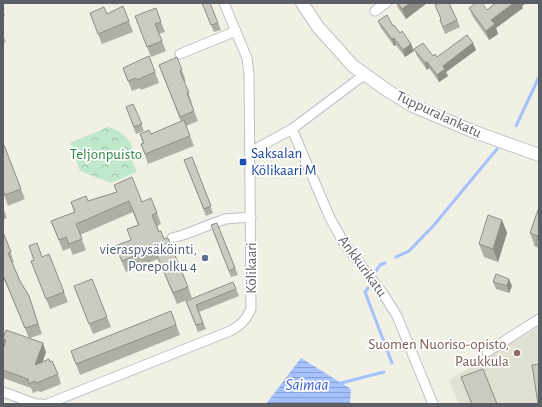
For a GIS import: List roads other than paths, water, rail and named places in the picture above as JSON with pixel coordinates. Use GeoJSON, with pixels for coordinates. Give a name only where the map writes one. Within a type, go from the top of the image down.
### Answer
{"type":"FeatureCollection","features":[{"type":"Feature","properties":{"kind":"street","name":"Kölikaari"},"geometry":{"type":"LineString","coordinates":[[47,404],[214,338],[241,325],[247,318],[251,309],[249,74],[247,58],[224,3]]}},
{"type":"Feature","properties":{"kind":"street","name":"Tuppuralankatu"},"geometry":{"type":"LineString","coordinates":[[302,3],[318,27],[353,66],[364,75],[413,106],[472,131],[539,154]]}},
{"type":"Feature","properties":{"kind":"street"},"geometry":{"type":"LineString","coordinates":[[375,11],[386,3]]}},
{"type":"Feature","properties":{"kind":"street"},"geometry":{"type":"LineString","coordinates":[[180,54],[236,31]]}},
{"type":"Feature","properties":{"kind":"street"},"geometry":{"type":"LineString","coordinates":[[250,152],[292,129],[364,75]]}},
{"type":"Feature","properties":{"kind":"street","name":"Ankkurikatu"},"geometry":{"type":"LineString","coordinates":[[292,129],[330,218],[344,243],[384,295],[397,316],[433,404]]}},
{"type":"Feature","properties":{"kind":"street"},"geometry":{"type":"LineString","coordinates":[[172,238],[225,219],[251,217]]}},
{"type":"Feature","properties":{"kind":"street"},"geometry":{"type":"LineString","coordinates":[[487,352],[539,319]]}},
{"type":"Feature","properties":{"kind":"street"},"geometry":{"type":"LineString","coordinates":[[3,392],[36,404],[42,404]]}},
{"type":"Feature","properties":{"kind":"water","name":"Saimaa"},"geometry":{"type":"Polygon","coordinates":[[[301,358],[351,389],[350,404],[266,404],[301,358]]]}},
{"type":"Feature","properties":{"kind":"waterway"},"geometry":{"type":"LineString","coordinates":[[516,126],[539,77]]}},
{"type":"Feature","properties":{"kind":"waterway"},"geometry":{"type":"LineString","coordinates":[[396,257],[409,251],[434,225],[497,149]]}},
{"type":"Feature","properties":{"kind":"waterway"},"geometry":{"type":"LineString","coordinates":[[376,271],[380,265],[385,263]]}},
{"type":"Feature","properties":{"kind":"waterway"},"geometry":{"type":"LineString","coordinates":[[368,288],[365,292],[392,363]]}},
{"type":"Feature","properties":{"kind":"waterway"},"geometry":{"type":"LineString","coordinates":[[341,383],[384,372]]}},
{"type":"Feature","properties":{"kind":"place","name":"Saksalan Kölikaari M"},"geometry":{"type":"Point","coordinates":[243,162]}},
{"type":"Feature","properties":{"kind":"place","name":"vieraspysäköinti, Porepolku 4"},"geometry":{"type":"Point","coordinates":[205,258]}},
{"type":"Feature","properties":{"kind":"place","name":"Suomen Nuoriso-opisto, Paukkula"},"geometry":{"type":"Point","coordinates":[517,353]}},
{"type":"Feature","properties":{"kind":"park label","name":"Teljonpuisto"},"geometry":{"type":"Point","coordinates":[106,154]}}]}
